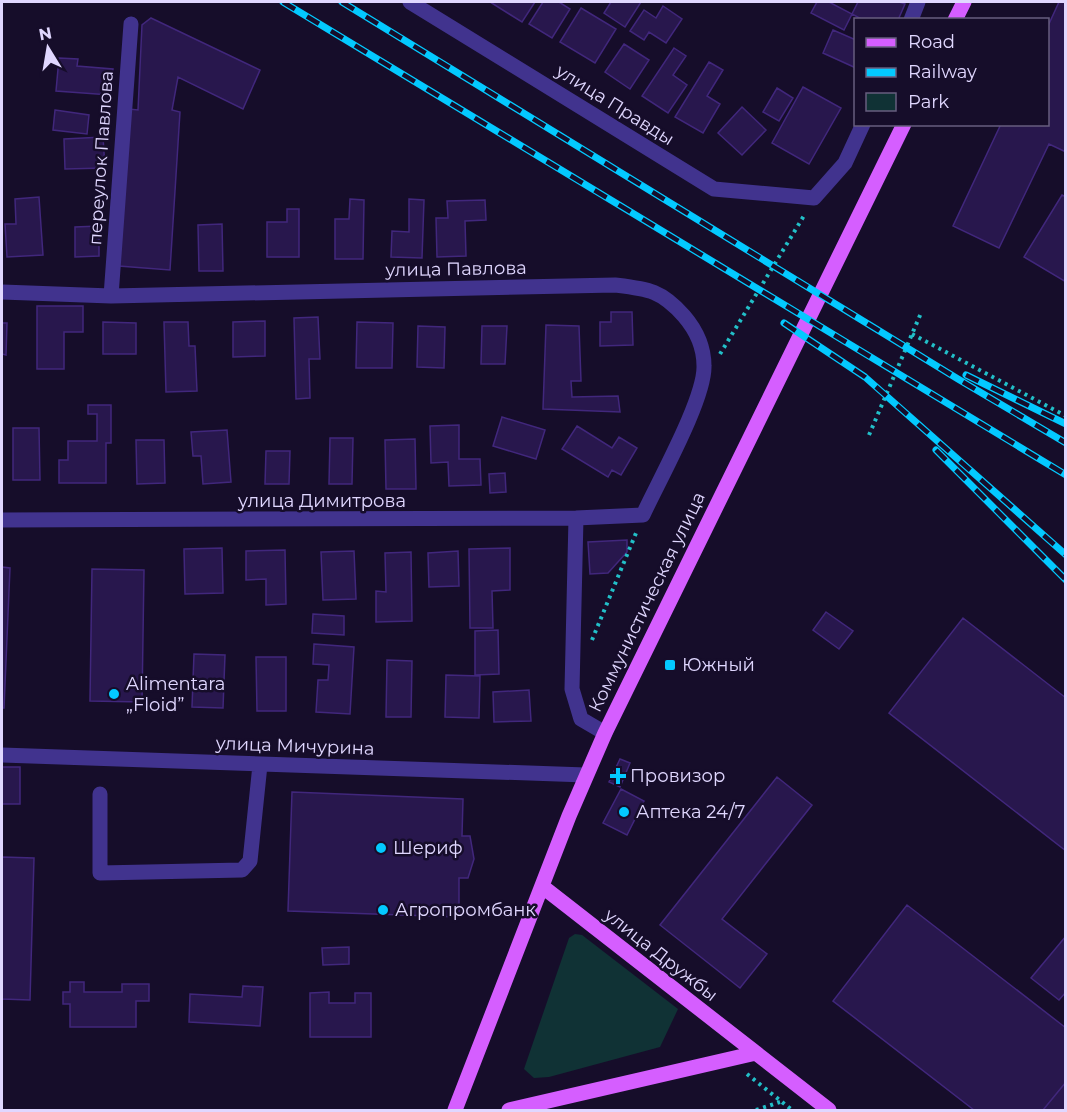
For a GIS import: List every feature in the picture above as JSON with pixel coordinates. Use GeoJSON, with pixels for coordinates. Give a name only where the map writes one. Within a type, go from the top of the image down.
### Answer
{"type":"FeatureCollection","features":[{"type":"Feature","properties":{"kind":"main road"},"geometry":{"type":"LineString","coordinates":[[957,18],[964,2]]}},
{"type":"Feature","properties":{"kind":"main road","name":"Коммунистическая улица"},"geometry":{"type":"LineString","coordinates":[[455,1110],[586,775],[605,733],[903,126]]}},
{"type":"Feature","properties":{"kind":"main road","name":"улица Дружбы"},"geometry":{"type":"LineString","coordinates":[[543,887],[829,1110]]}},
{"type":"Feature","properties":{"kind":"main road"},"geometry":{"type":"LineString","coordinates":[[509,1110],[756,1053]]}},
{"type":"Feature","properties":{"kind":"street","name":"улица Правды"},"geometry":{"type":"LineString","coordinates":[[410,2],[714,189],[814,198]]}},
{"type":"Feature","properties":{"kind":"street","name":"переулок Павлова"},"geometry":{"type":"LineString","coordinates":[[111,296],[131,24]]}},
{"type":"Feature","properties":{"kind":"street"},"geometry":{"type":"LineString","coordinates":[[814,198],[845,163],[862,126]]}},
{"type":"Feature","properties":{"kind":"street","name":"улица Павлова"},"geometry":{"type":"LineString","coordinates":[[2,292],[111,296],[615,285],[651,289],[671,301],[690,324],[702,346],[705,367],[699,396],[643,515]]}},
{"type":"Feature","properties":{"kind":"street","name":"улица Димитрова"},"geometry":{"type":"LineString","coordinates":[[2,520],[576,518],[643,515]]}},
{"type":"Feature","properties":{"kind":"street"},"geometry":{"type":"LineString","coordinates":[[576,518],[572,689],[581,719],[605,733]]}},
{"type":"Feature","properties":{"kind":"street","name":"улица Мичурина"},"geometry":{"type":"LineString","coordinates":[[2,755],[586,775]]}},
{"type":"Feature","properties":{"kind":"street"},"geometry":{"type":"LineString","coordinates":[[100,794],[100,873],[242,870],[250,861],[260,765]]}},
{"type":"Feature","properties":{"kind":"path"},"geometry":{"type":"LineString","coordinates":[[705,367],[716,361],[729,342],[814,198]]}},
{"type":"Feature","properties":{"kind":"path"},"geometry":{"type":"LineString","coordinates":[[869,435],[921,314]]}},
{"type":"Feature","properties":{"kind":"path"},"geometry":{"type":"LineString","coordinates":[[912,334],[1065,416]]}},
{"type":"Feature","properties":{"kind":"path"},"geometry":{"type":"LineString","coordinates":[[590,646],[643,515]]}},
{"type":"Feature","properties":{"kind":"path"},"geometry":{"type":"LineString","coordinates":[[747,1074],[792,1110]]}},
{"type":"Feature","properties":{"kind":"path"},"geometry":{"type":"LineString","coordinates":[[756,1110],[781,1102]]}},
{"type":"Feature","properties":{"kind":"green space"},"geometry":{"type":"Polygon","coordinates":[[[575,934],[582,935],[678,1009],[660,1047],[549,1077],[534,1078],[524,1069],[569,938],[575,934]]]}},
{"type":"Feature","properties":{"kind":"building"},"geometry":{"type":"Polygon","coordinates":[[[490,2],[535,2],[522,22],[490,2]]]}},
{"type":"Feature","properties":{"kind":"building"},"geometry":{"type":"Polygon","coordinates":[[[543,2],[559,2],[570,9],[552,38],[529,24],[543,2]]]}},
{"type":"Feature","properties":{"kind":"building"},"geometry":{"type":"Polygon","coordinates":[[[611,2],[641,2],[625,27],[604,13],[611,2]]]}},
{"type":"Feature","properties":{"kind":"building"},"geometry":{"type":"Polygon","coordinates":[[[817,2],[829,2],[852,14],[844,30],[811,13],[817,2]]]}},
{"type":"Feature","properties":{"kind":"building"},"geometry":{"type":"Polygon","coordinates":[[[858,2],[905,4],[899,18],[859,18],[852,14],[858,2]]]}},
{"type":"Feature","properties":{"kind":"building"},"geometry":{"type":"Polygon","coordinates":[[[1059,2],[1066,2],[1066,152],[1049,144],[999,248],[953,226],[1000,126],[1049,126],[1049,24],[1059,2]]]}},
{"type":"Feature","properties":{"kind":"building"},"geometry":{"type":"Polygon","coordinates":[[[663,6],[682,19],[666,43],[649,32],[644,40],[630,31],[644,10],[656,18],[663,6]]]}},
{"type":"Feature","properties":{"kind":"building"},"geometry":{"type":"Polygon","coordinates":[[[581,8],[616,29],[595,63],[560,42],[581,8]]]}},
{"type":"Feature","properties":{"kind":"building"},"geometry":{"type":"Polygon","coordinates":[[[151,18],[260,70],[243,109],[178,77],[172,110],[180,112],[170,270],[119,266],[129,109],[138,110],[142,25],[151,18]]]}},
{"type":"Feature","properties":{"kind":"building"},"geometry":{"type":"Polygon","coordinates":[[[833,30],[854,39],[854,67],[823,53],[833,30]]]}},
{"type":"Feature","properties":{"kind":"building"},"geometry":{"type":"Polygon","coordinates":[[[624,44],[649,60],[630,89],[605,72],[624,44]]]}},
{"type":"Feature","properties":{"kind":"building"},"geometry":{"type":"Polygon","coordinates":[[[674,48],[686,56],[673,75],[687,85],[668,113],[642,96],[674,48]]]}},
{"type":"Feature","properties":{"kind":"building"},"geometry":{"type":"Polygon","coordinates":[[[59,58],[78,59],[77,66],[113,69],[110,95],[56,91],[59,58]]]}},
{"type":"Feature","properties":{"kind":"building"},"geometry":{"type":"Polygon","coordinates":[[[709,62],[723,70],[707,96],[720,104],[703,133],[675,117],[709,62]]]}},
{"type":"Feature","properties":{"kind":"building"},"geometry":{"type":"Polygon","coordinates":[[[803,87],[841,108],[809,164],[772,143],[803,87]]]}},
{"type":"Feature","properties":{"kind":"building"},"geometry":{"type":"Polygon","coordinates":[[[777,88],[793,98],[779,121],[763,112],[777,88]]]}},
{"type":"Feature","properties":{"kind":"building"},"geometry":{"type":"Polygon","coordinates":[[[742,107],[766,130],[742,155],[718,133],[742,107]]]}},
{"type":"Feature","properties":{"kind":"building"},"geometry":{"type":"Polygon","coordinates":[[[55,110],[89,115],[87,134],[53,130],[55,110]]]}},
{"type":"Feature","properties":{"kind":"building"},"geometry":{"type":"Polygon","coordinates":[[[103,137],[105,168],[65,169],[64,139],[103,137]]]}},
{"type":"Feature","properties":{"kind":"building"},"geometry":{"type":"Polygon","coordinates":[[[1062,195],[1066,197],[1066,282],[1024,257],[1062,195]]]}},
{"type":"Feature","properties":{"kind":"building"},"geometry":{"type":"Polygon","coordinates":[[[39,197],[43,255],[7,257],[5,224],[16,224],[15,199],[39,197]]]}},
{"type":"Feature","properties":{"kind":"building"},"geometry":{"type":"Polygon","coordinates":[[[350,199],[364,200],[363,259],[335,259],[335,219],[349,219],[350,199]]]}},
{"type":"Feature","properties":{"kind":"building"},"geometry":{"type":"Polygon","coordinates":[[[409,199],[424,200],[422,258],[391,257],[392,231],[409,232],[409,199]]]}},
{"type":"Feature","properties":{"kind":"building"},"geometry":{"type":"Polygon","coordinates":[[[485,200],[486,220],[465,221],[466,256],[437,257],[436,218],[448,218],[447,201],[485,200]]]}},
{"type":"Feature","properties":{"kind":"building"},"geometry":{"type":"Polygon","coordinates":[[[287,209],[299,209],[299,257],[267,257],[267,222],[287,222],[287,209]]]}},
{"type":"Feature","properties":{"kind":"building"},"geometry":{"type":"Polygon","coordinates":[[[222,224],[223,271],[199,271],[198,225],[222,224]]]}},
{"type":"Feature","properties":{"kind":"building"},"geometry":{"type":"Polygon","coordinates":[[[99,226],[99,256],[75,257],[75,227],[99,226]]]}},
{"type":"Feature","properties":{"kind":"building"},"geometry":{"type":"Polygon","coordinates":[[[37,306],[83,306],[83,332],[64,332],[64,369],[37,369],[37,306]]]}},
{"type":"Feature","properties":{"kind":"building"},"geometry":{"type":"Polygon","coordinates":[[[611,312],[632,312],[633,345],[600,346],[600,322],[611,322],[611,312]]]}},
{"type":"Feature","properties":{"kind":"building"},"geometry":{"type":"Polygon","coordinates":[[[318,317],[320,359],[309,359],[310,398],[296,399],[294,318],[318,317]]]}},
{"type":"Feature","properties":{"kind":"building"},"geometry":{"type":"Polygon","coordinates":[[[265,321],[265,356],[233,357],[233,322],[265,321]]]}},
{"type":"Feature","properties":{"kind":"building"},"geometry":{"type":"Polygon","coordinates":[[[103,322],[136,323],[136,354],[103,354],[103,322]]]}},
{"type":"Feature","properties":{"kind":"building"},"geometry":{"type":"Polygon","coordinates":[[[164,322],[188,322],[189,346],[195,346],[197,391],[166,392],[164,322]]]}},
{"type":"Feature","properties":{"kind":"building"},"geometry":{"type":"Polygon","coordinates":[[[357,322],[393,323],[392,368],[356,368],[357,322]]]}},
{"type":"Feature","properties":{"kind":"building"},"geometry":{"type":"Polygon","coordinates":[[[2,323],[7,323],[6,355],[2,354],[2,323]]]}},
{"type":"Feature","properties":{"kind":"building"},"geometry":{"type":"Polygon","coordinates":[[[546,325],[579,326],[581,381],[571,381],[572,397],[618,396],[620,412],[543,409],[546,325]]]}},
{"type":"Feature","properties":{"kind":"building"},"geometry":{"type":"Polygon","coordinates":[[[418,326],[445,327],[444,368],[417,367],[418,326]]]}},
{"type":"Feature","properties":{"kind":"building"},"geometry":{"type":"Polygon","coordinates":[[[482,326],[507,326],[505,364],[481,364],[482,326]]]}},
{"type":"Feature","properties":{"kind":"building"},"geometry":{"type":"Polygon","coordinates":[[[88,405],[111,405],[111,443],[106,443],[106,483],[59,483],[59,460],[68,460],[68,441],[97,441],[97,414],[88,414],[88,405]]]}},
{"type":"Feature","properties":{"kind":"building"},"geometry":{"type":"Polygon","coordinates":[[[502,417],[545,430],[536,459],[493,446],[502,417]]]}},
{"type":"Feature","properties":{"kind":"building"},"geometry":{"type":"Polygon","coordinates":[[[459,425],[459,459],[480,459],[481,485],[449,486],[448,462],[431,463],[430,426],[459,425]]]}},
{"type":"Feature","properties":{"kind":"building"},"geometry":{"type":"Polygon","coordinates":[[[577,426],[612,448],[619,437],[637,448],[621,475],[612,470],[608,477],[562,449],[577,426]]]}},
{"type":"Feature","properties":{"kind":"building"},"geometry":{"type":"Polygon","coordinates":[[[13,428],[39,428],[40,480],[13,480],[13,428]]]}},
{"type":"Feature","properties":{"kind":"building"},"geometry":{"type":"Polygon","coordinates":[[[227,430],[231,482],[203,484],[201,456],[193,456],[191,432],[227,430]]]}},
{"type":"Feature","properties":{"kind":"building"},"geometry":{"type":"Polygon","coordinates":[[[330,438],[353,438],[352,484],[329,484],[330,438]]]}},
{"type":"Feature","properties":{"kind":"building"},"geometry":{"type":"Polygon","coordinates":[[[415,439],[416,489],[386,489],[385,440],[415,439]]]}},
{"type":"Feature","properties":{"kind":"building"},"geometry":{"type":"Polygon","coordinates":[[[136,440],[164,440],[165,483],[137,484],[136,440]]]}},
{"type":"Feature","properties":{"kind":"building"},"geometry":{"type":"Polygon","coordinates":[[[266,451],[290,451],[289,484],[265,484],[266,451]]]}},
{"type":"Feature","properties":{"kind":"building"},"geometry":{"type":"Polygon","coordinates":[[[505,473],[506,492],[490,493],[489,474],[505,473]]]}},
{"type":"Feature","properties":{"kind":"building"},"geometry":{"type":"Polygon","coordinates":[[[627,540],[627,552],[608,573],[590,574],[588,542],[627,540]]]}},
{"type":"Feature","properties":{"kind":"building"},"geometry":{"type":"Polygon","coordinates":[[[222,548],[223,593],[185,594],[184,549],[222,548]]]}},
{"type":"Feature","properties":{"kind":"building"},"geometry":{"type":"Polygon","coordinates":[[[510,548],[510,590],[492,591],[493,628],[470,628],[469,549],[510,548]]]}},
{"type":"Feature","properties":{"kind":"building"},"geometry":{"type":"Polygon","coordinates":[[[285,550],[286,604],[266,605],[266,579],[246,580],[246,551],[285,550]]]}},
{"type":"Feature","properties":{"kind":"building"},"geometry":{"type":"Polygon","coordinates":[[[354,551],[356,599],[323,600],[321,552],[354,551]]]}},
{"type":"Feature","properties":{"kind":"building"},"geometry":{"type":"Polygon","coordinates":[[[458,551],[459,586],[429,587],[428,553],[458,551]]]}},
{"type":"Feature","properties":{"kind":"building"},"geometry":{"type":"Polygon","coordinates":[[[411,552],[412,621],[376,622],[376,591],[386,592],[385,553],[411,552]]]}},
{"type":"Feature","properties":{"kind":"building"},"geometry":{"type":"Polygon","coordinates":[[[2,567],[10,568],[4,708],[2,708],[2,567]]]}},
{"type":"Feature","properties":{"kind":"building"},"geometry":{"type":"Polygon","coordinates":[[[92,569],[144,570],[142,702],[90,701],[92,569]]]}},
{"type":"Feature","properties":{"kind":"building"},"geometry":{"type":"Polygon","coordinates":[[[826,612],[853,631],[839,649],[813,630],[826,612]]]}},
{"type":"Feature","properties":{"kind":"building"},"geometry":{"type":"Polygon","coordinates":[[[313,614],[344,616],[344,635],[312,633],[313,614]]]}},
{"type":"Feature","properties":{"kind":"building"},"geometry":{"type":"Polygon","coordinates":[[[963,618],[1066,698],[1066,851],[889,713],[963,618]]]}},
{"type":"Feature","properties":{"kind":"building"},"geometry":{"type":"Polygon","coordinates":[[[498,630],[499,674],[475,675],[475,631],[498,630]]]}},
{"type":"Feature","properties":{"kind":"building"},"geometry":{"type":"Polygon","coordinates":[[[314,644],[354,647],[350,714],[316,712],[318,680],[328,680],[329,665],[313,664],[314,644]]]}},
{"type":"Feature","properties":{"kind":"building"},"geometry":{"type":"Polygon","coordinates":[[[194,654],[225,655],[223,708],[192,707],[194,654]]]}},
{"type":"Feature","properties":{"kind":"building"},"geometry":{"type":"Polygon","coordinates":[[[256,657],[286,657],[286,711],[257,711],[256,657]]]}},
{"type":"Feature","properties":{"kind":"building"},"geometry":{"type":"Polygon","coordinates":[[[387,660],[412,661],[411,717],[386,717],[387,660]]]}},
{"type":"Feature","properties":{"kind":"building"},"geometry":{"type":"Polygon","coordinates":[[[446,675],[480,676],[479,718],[445,717],[446,675]]]}},
{"type":"Feature","properties":{"kind":"building"},"geometry":{"type":"Polygon","coordinates":[[[529,690],[531,721],[494,722],[493,692],[529,690]]]}},
{"type":"Feature","properties":{"kind":"building"},"geometry":{"type":"Polygon","coordinates":[[[620,759],[630,763],[620,787],[609,782],[620,759]]]}},
{"type":"Feature","properties":{"kind":"building"},"geometry":{"type":"Polygon","coordinates":[[[2,767],[20,767],[20,804],[2,804],[2,767]]]}},
{"type":"Feature","properties":{"kind":"building"},"geometry":{"type":"Polygon","coordinates":[[[777,777],[812,805],[722,919],[767,954],[740,988],[660,925],[777,777]]]}},
{"type":"Feature","properties":{"kind":"building","name":"Аптека 24/7"},"geometry":{"type":"Polygon","coordinates":[[[621,789],[644,801],[627,835],[603,823],[621,789]]]}},
{"type":"Feature","properties":{"kind":"building","name":"Шериф"},"geometry":{"type":"Polygon","coordinates":[[[292,792],[463,799],[462,836],[470,836],[474,859],[468,878],[459,878],[459,917],[288,911],[292,792]]]}},
{"type":"Feature","properties":{"kind":"building"},"geometry":{"type":"Polygon","coordinates":[[[2,857],[34,858],[30,1000],[2,999],[2,857]]]}},
{"type":"Feature","properties":{"kind":"building"},"geometry":{"type":"Polygon","coordinates":[[[907,905],[1066,1028],[1066,1082],[1043,1110],[974,1110],[833,1001],[907,905]]]}},
{"type":"Feature","properties":{"kind":"building"},"geometry":{"type":"Polygon","coordinates":[[[1066,936],[1066,992],[1059,1000],[1031,978],[1066,936]]]}},
{"type":"Feature","properties":{"kind":"building"},"geometry":{"type":"Polygon","coordinates":[[[349,947],[349,964],[323,965],[322,948],[349,947]]]}},
{"type":"Feature","properties":{"kind":"building"},"geometry":{"type":"Polygon","coordinates":[[[70,982],[84,982],[84,992],[122,992],[122,984],[149,984],[149,1001],[136,1001],[136,1027],[70,1027],[70,1004],[63,1004],[63,992],[70,992],[70,982]]]}},
{"type":"Feature","properties":{"kind":"building"},"geometry":{"type":"Polygon","coordinates":[[[243,986],[263,987],[260,1026],[189,1022],[190,994],[242,997],[243,986]]]}},
{"type":"Feature","properties":{"kind":"building"},"geometry":{"type":"Polygon","coordinates":[[[329,992],[329,1003],[355,1003],[355,993],[371,993],[371,1037],[310,1037],[310,993],[329,992]]]}},
{"type":"Feature","properties":{"kind":"building"},"geometry":{"type":"Polygon","coordinates":[[[1066,1082],[1066,1110],[1043,1110],[1066,1082]]]}},
{"type":"Feature","properties":{"kind":"railway"},"geometry":{"type":"LineString","coordinates":[[283,2],[1066,475]]}},
{"type":"Feature","properties":{"kind":"railway"},"geometry":{"type":"LineString","coordinates":[[342,2],[1066,443]]}},
{"type":"Feature","properties":{"kind":"railway"},"geometry":{"type":"LineString","coordinates":[[784,323],[865,377],[1066,555]]}},
{"type":"Feature","properties":{"kind":"railway"},"geometry":{"type":"LineString","coordinates":[[966,375],[1066,424]]}},
{"type":"Feature","properties":{"kind":"railway"},"geometry":{"type":"LineString","coordinates":[[936,450],[1066,580]]}},
{"type":"Feature","properties":{"kind":"place","name":"Южный"},"geometry":{"type":"Point","coordinates":[670,665]}},
{"type":"Feature","properties":{"kind":"place","name":"Alimentara „Floid”"},"geometry":{"type":"Point","coordinates":[114,694]}},
{"type":"Feature","properties":{"kind":"place","name":"Провизор"},"geometry":{"type":"Point","coordinates":[618,776]}},
{"type":"Feature","properties":{"kind":"place","name":"Аптека 24/7"},"geometry":{"type":"Point","coordinates":[624,812]}},
{"type":"Feature","properties":{"kind":"place","name":"Шериф"},"geometry":{"type":"Point","coordinates":[381,848]}},
{"type":"Feature","properties":{"kind":"place","name":"Агропромбанк"},"geometry":{"type":"Point","coordinates":[383,910]}}]}
